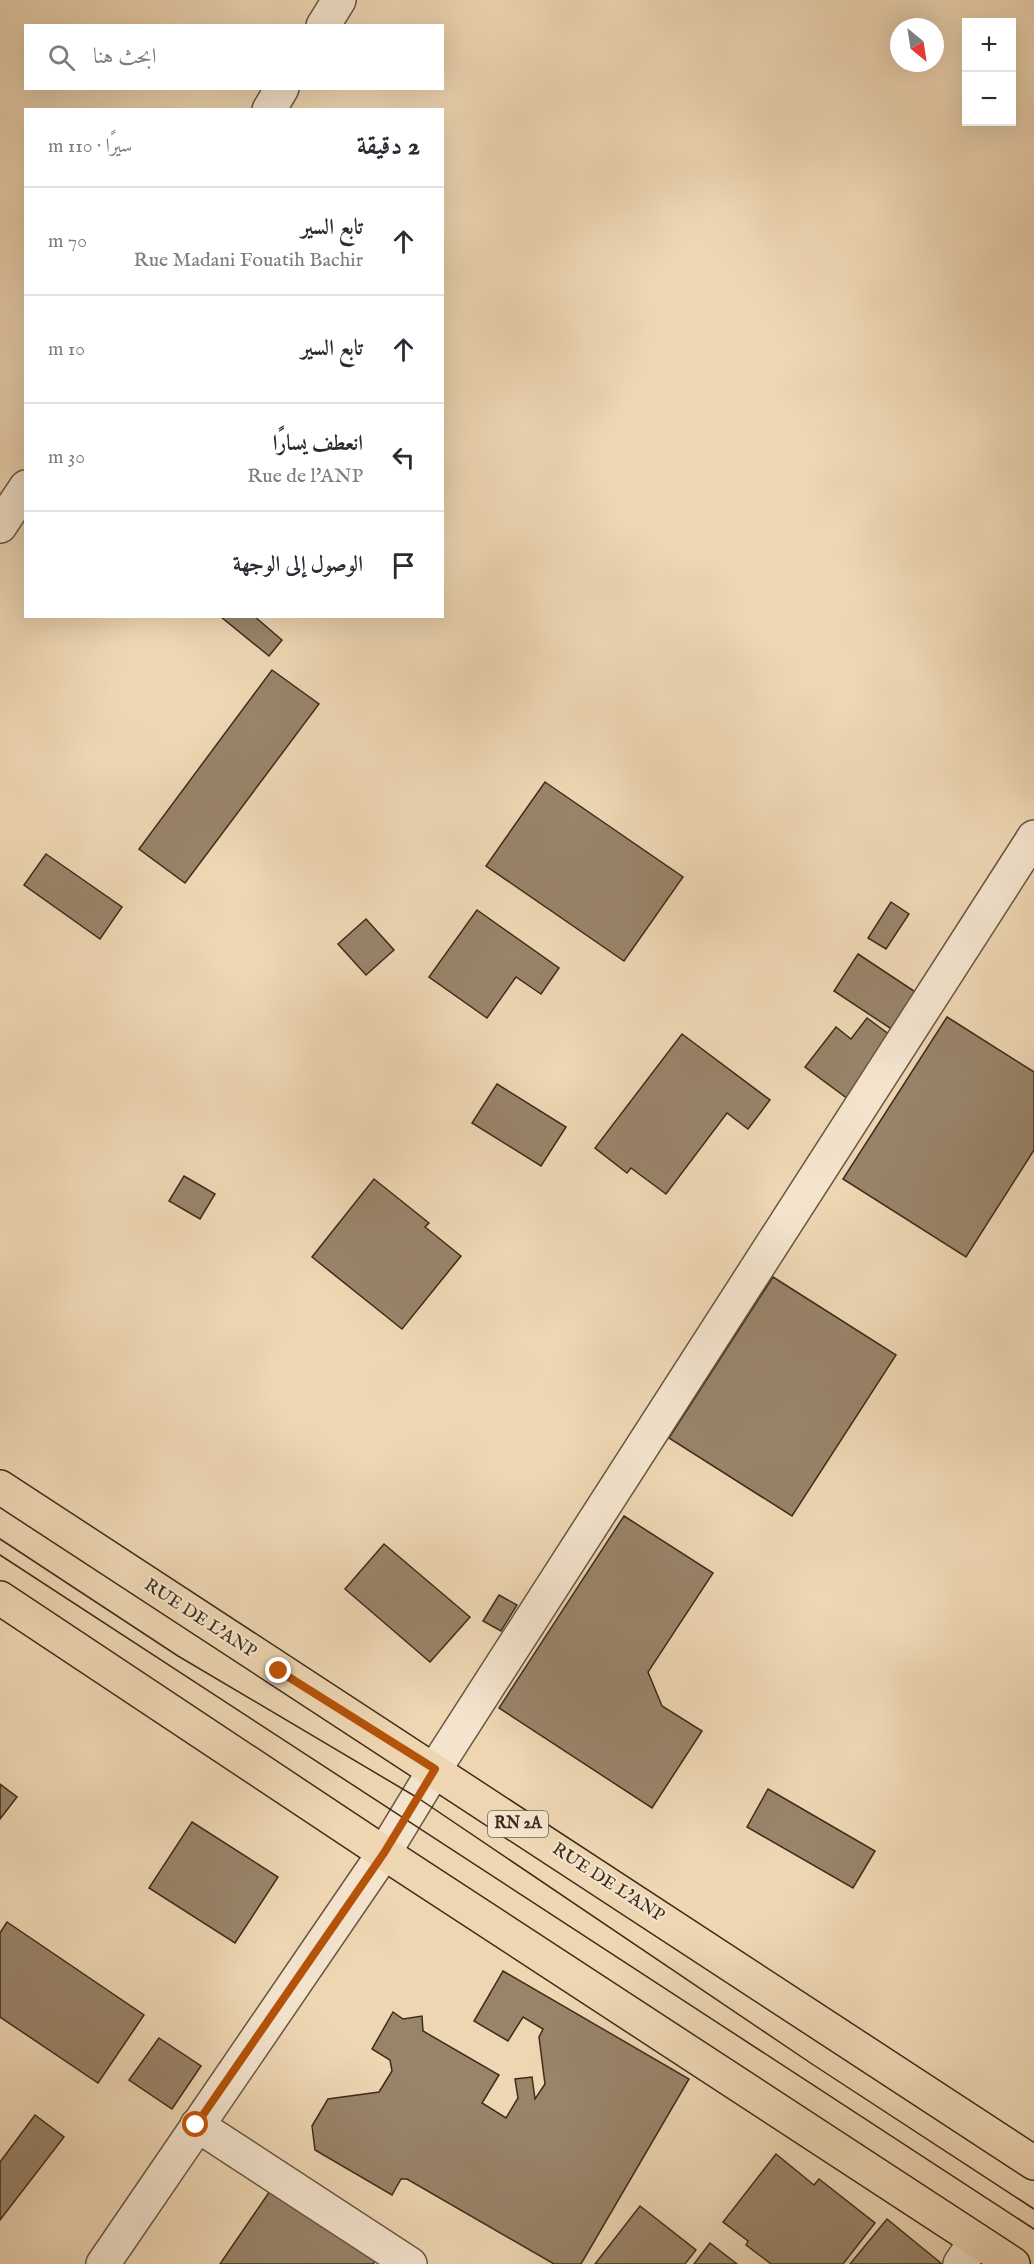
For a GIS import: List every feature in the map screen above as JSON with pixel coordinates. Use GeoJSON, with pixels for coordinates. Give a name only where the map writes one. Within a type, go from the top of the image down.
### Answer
{"type":"FeatureCollection","features":[{"type":"Feature","properties":{"kind":"main road","name":"RUE DE L'ANP"},"geometry":{"type":"LineString","coordinates":[[0,1487],[279,1671],[435,1769],[1034,2163]]}},
{"type":"Feature","properties":{"kind":"main road"},"geometry":{"type":"LineString","coordinates":[[0,1598],[384,1853],[968,2252],[1013,2264]]}},
{"type":"Feature","properties":{"kind":"street"},"geometry":{"type":"LineString","coordinates":[[324,24],[339,0]]}},
{"type":"Feature","properties":{"kind":"street"},"geometry":{"type":"LineString","coordinates":[[270,108],[281,90]]}},
{"type":"Feature","properties":{"kind":"street"},"geometry":{"type":"LineString","coordinates":[[103,2264],[384,1853],[435,1769],[1034,837]]}},
{"type":"Feature","properties":{"kind":"street"},"geometry":{"type":"LineString","coordinates":[[196,2125],[410,2264]]}},
{"type":"Feature","properties":{"kind":"building"},"geometry":{"type":"Polygon","coordinates":[[[222,618],[256,618],[282,640],[269,656],[222,618]]]}},
{"type":"Feature","properties":{"kind":"building"},"geometry":{"type":"Polygon","coordinates":[[[272,670],[319,704],[185,883],[139,849],[272,670]]]}},
{"type":"Feature","properties":{"kind":"building"},"geometry":{"type":"Polygon","coordinates":[[[545,782],[683,877],[624,961],[486,866],[545,782]]]}},
{"type":"Feature","properties":{"kind":"building"},"geometry":{"type":"Polygon","coordinates":[[[46,854],[122,907],[100,939],[24,885],[46,854]]]}},
{"type":"Feature","properties":{"kind":"building"},"geometry":{"type":"Polygon","coordinates":[[[891,902],[909,914],[886,949],[868,938],[891,902]]]}},
{"type":"Feature","properties":{"kind":"building"},"geometry":{"type":"Polygon","coordinates":[[[477,910],[559,968],[541,994],[516,977],[487,1018],[429,977],[477,910]]]}},
{"type":"Feature","properties":{"kind":"building"},"geometry":{"type":"Polygon","coordinates":[[[366,919],[394,950],[366,975],[338,944],[366,919]]]}},
{"type":"Feature","properties":{"kind":"building"},"geometry":{"type":"Polygon","coordinates":[[[858,954],[920,995],[896,1032],[834,991],[858,954]]]}},
{"type":"Feature","properties":{"kind":"building"},"geometry":{"type":"Polygon","coordinates":[[[947,1017],[1034,1072],[1034,1150],[966,1257],[843,1179],[947,1017]]]}},
{"type":"Feature","properties":{"kind":"building"},"geometry":{"type":"Polygon","coordinates":[[[867,1018],[894,1038],[848,1099],[805,1067],[836,1027],[851,1039],[867,1018]]]}},
{"type":"Feature","properties":{"kind":"building"},"geometry":{"type":"Polygon","coordinates":[[[682,1034],[770,1100],[748,1129],[727,1113],[666,1194],[631,1168],[627,1173],[595,1148],[682,1034]]]}},
{"type":"Feature","properties":{"kind":"building"},"geometry":{"type":"Polygon","coordinates":[[[497,1084],[566,1127],[541,1166],[472,1123],[497,1084]]]}},
{"type":"Feature","properties":{"kind":"building"},"geometry":{"type":"Polygon","coordinates":[[[184,1176],[215,1194],[200,1219],[169,1201],[184,1176]]]}},
{"type":"Feature","properties":{"kind":"building"},"geometry":{"type":"Polygon","coordinates":[[[374,1179],[429,1223],[425,1227],[461,1256],[402,1329],[312,1257],[374,1179]]]}},
{"type":"Feature","properties":{"kind":"building"},"geometry":{"type":"Polygon","coordinates":[[[773,1277],[896,1355],[792,1516],[669,1438],[773,1277]]]}},
{"type":"Feature","properties":{"kind":"building"},"geometry":{"type":"Polygon","coordinates":[[[624,1516],[713,1573],[648,1672],[662,1706],[702,1731],[652,1808],[499,1708],[624,1516]]]}},
{"type":"Feature","properties":{"kind":"building"},"geometry":{"type":"Polygon","coordinates":[[[384,1544],[470,1617],[430,1662],[345,1589],[384,1544]]]}},
{"type":"Feature","properties":{"kind":"building"},"geometry":{"type":"Polygon","coordinates":[[[499,1595],[517,1605],[501,1631],[483,1621],[499,1595]]]}},
{"type":"Feature","properties":{"kind":"building"},"geometry":{"type":"Polygon","coordinates":[[[0,1784],[17,1797],[0,1819],[0,1784]]]}},
{"type":"Feature","properties":{"kind":"building"},"geometry":{"type":"Polygon","coordinates":[[[768,1789],[875,1851],[853,1888],[747,1827],[768,1789]]]}},
{"type":"Feature","properties":{"kind":"building"},"geometry":{"type":"Polygon","coordinates":[[[192,1822],[278,1877],[235,1943],[149,1888],[192,1822]]]}},
{"type":"Feature","properties":{"kind":"building"},"geometry":{"type":"Polygon","coordinates":[[[7,1922],[144,2015],[98,2083],[0,2017],[0,1933],[7,1922]]]}},
{"type":"Feature","properties":{"kind":"building"},"geometry":{"type":"Polygon","coordinates":[[[503,1971],[689,2079],[581,2264],[554,2264],[407,2179],[401,2179],[392,2195],[315,2150],[312,2126],[328,2099],[379,2092],[392,2071],[390,2060],[372,2049],[393,2012],[403,2019],[422,2016],[423,2031],[499,2075],[482,2103],[506,2118],[518,2098],[515,2079],[532,2077],[535,2099],[545,2084],[539,2037],[543,2029],[523,2017],[508,2041],[474,2021],[503,1971]]]}},
{"type":"Feature","properties":{"kind":"building"},"geometry":{"type":"Polygon","coordinates":[[[159,2038],[201,2066],[172,2109],[129,2080],[159,2038]]]}},
{"type":"Feature","properties":{"kind":"building"},"geometry":{"type":"Polygon","coordinates":[[[35,2115],[64,2137],[0,2220],[0,2162],[35,2115]]]}},
{"type":"Feature","properties":{"kind":"building"},"geometry":{"type":"Polygon","coordinates":[[[776,2154],[814,2185],[819,2179],[875,2223],[843,2264],[771,2264],[746,2245],[748,2241],[723,2222],[776,2154]]]}},
{"type":"Feature","properties":{"kind":"building"},"geometry":{"type":"Polygon","coordinates":[[[272,2188],[377,2259],[373,2264],[220,2264],[272,2188]]]}},
{"type":"Feature","properties":{"kind":"building"},"geometry":{"type":"Polygon","coordinates":[[[640,2206],[696,2250],[685,2264],[595,2264],[640,2206]]]}},
{"type":"Feature","properties":{"kind":"building"},"geometry":{"type":"Polygon","coordinates":[[[887,2219],[942,2264],[850,2264],[887,2219]]]}},
{"type":"Feature","properties":{"kind":"building"},"geometry":{"type":"Polygon","coordinates":[[[710,2243],[737,2264],[694,2264],[710,2243]]]}},
{"type":"Feature","properties":{"kind":"tram line"},"geometry":{"type":"LineString","coordinates":[[0,1539],[178,1656],[418,1798],[812,2064],[1034,2209]]}},
{"type":"Feature","properties":{"kind":"tram line"},"geometry":{"type":"LineString","coordinates":[[0,1555],[1034,2229]]}},
{"type":"Feature","properties":{"kind":"route"},"geometry":{"type":"LineString","coordinates":[[196,2125],[384,1853],[435,1769],[279,1671]]}}]}
